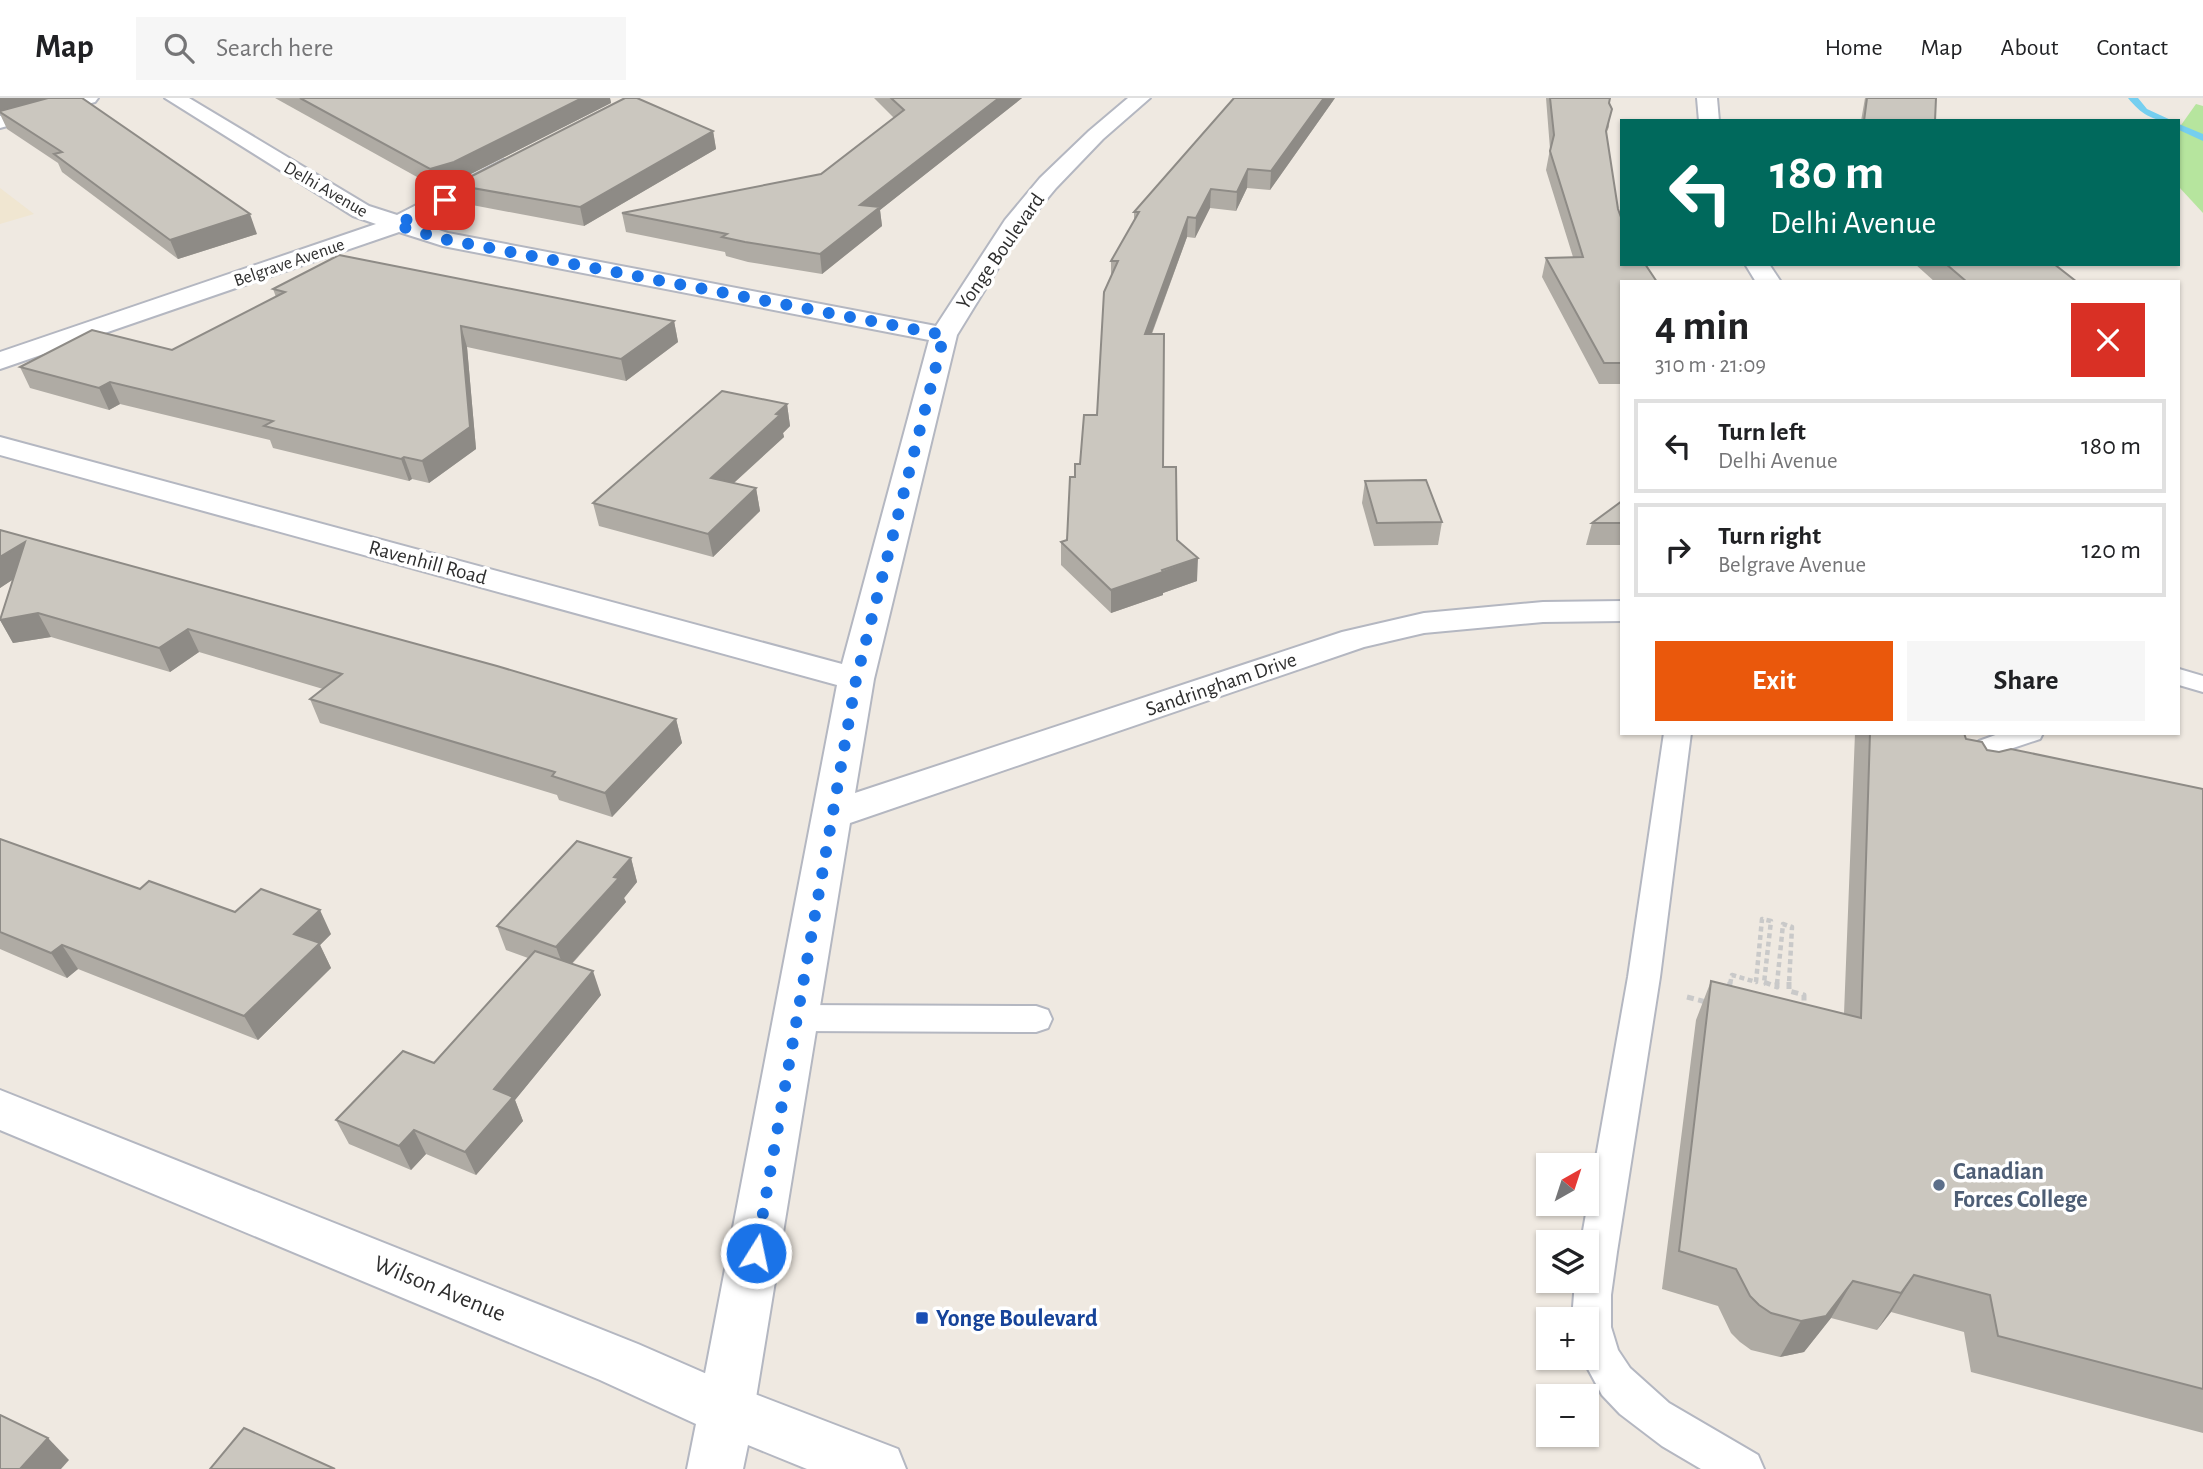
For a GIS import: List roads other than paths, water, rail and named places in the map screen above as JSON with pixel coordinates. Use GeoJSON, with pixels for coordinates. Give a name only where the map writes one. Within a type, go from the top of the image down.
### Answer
{"type":"FeatureCollection","features":[{"type":"Feature","properties":{"kind":"street"},"geometry":{"type":"LineString","coordinates":[[0,122],[88,98]]}},
{"type":"Feature","properties":{"kind":"street","name":"Delhi Avenue"},"geometry":{"type":"LineString","coordinates":[[176,98],[344,202],[396,225],[443,239],[944,335]]}},
{"type":"Feature","properties":{"kind":"street","name":"Yonge Boulevard"},"geometry":{"type":"LineString","coordinates":[[715,1469],[856,680],[944,335],[976,279],[1013,225],[1048,183],[1096,135],[1140,98]]}},
{"type":"Feature","properties":{"kind":"street"},"geometry":{"type":"LineString","coordinates":[[1707,98],[1709,119]]}},
{"type":"Feature","properties":{"kind":"street","name":"Belgrave Avenue"},"geometry":{"type":"LineString","coordinates":[[0,361],[396,225],[531,155]]}},
{"type":"Feature","properties":{"kind":"street","name":"Ravenhill Road"},"geometry":{"type":"LineString","coordinates":[[0,446],[856,680]]}},
{"type":"Feature","properties":{"kind":"street","name":"Sandringham Drive"},"geometry":{"type":"LineString","coordinates":[[832,815],[1354,639],[1424,623],[1543,612],[1620,611]]}},
{"type":"Feature","properties":{"kind":"street","name":"Wilson Avenue"},"geometry":{"type":"LineString","coordinates":[[0,1109],[619,1362],[726,1410],[878,1469]]}},
{"type":"Feature","properties":{"kind":"lane"},"geometry":{"type":"LineString","coordinates":[[2180,677],[2203,684]]}},
{"type":"Feature","properties":{"kind":"lane"},"geometry":{"type":"LineString","coordinates":[[1678,735],[1644,977],[1591,1296],[1594,1338],[1609,1370],[1632,1398],[1670,1429],[1743,1469]]}},
{"type":"Feature","properties":{"kind":"lane"},"geometry":{"type":"LineString","coordinates":[[1979,779],[1989,747],[2024,735]]}},
{"type":"Feature","properties":{"kind":"lane"},"geometry":{"type":"LineString","coordinates":[[797,1018],[1036,1019]]}},
{"type":"Feature","properties":{"kind":"waterway"},"geometry":{"type":"LineString","coordinates":[[2133,98],[2144,111],[2163,119]]}},
{"type":"Feature","properties":{"kind":"waterway"},"geometry":{"type":"LineString","coordinates":[[2180,127],[2203,138]]}},
{"type":"Feature","properties":{"kind":"place","name":"Canadian Forces College"},"geometry":{"type":"Point","coordinates":[1939,1185]}},
{"type":"Feature","properties":{"kind":"place","name":"Yonge Boulevard"},"geometry":{"type":"Point","coordinates":[922,1318]}}]}
